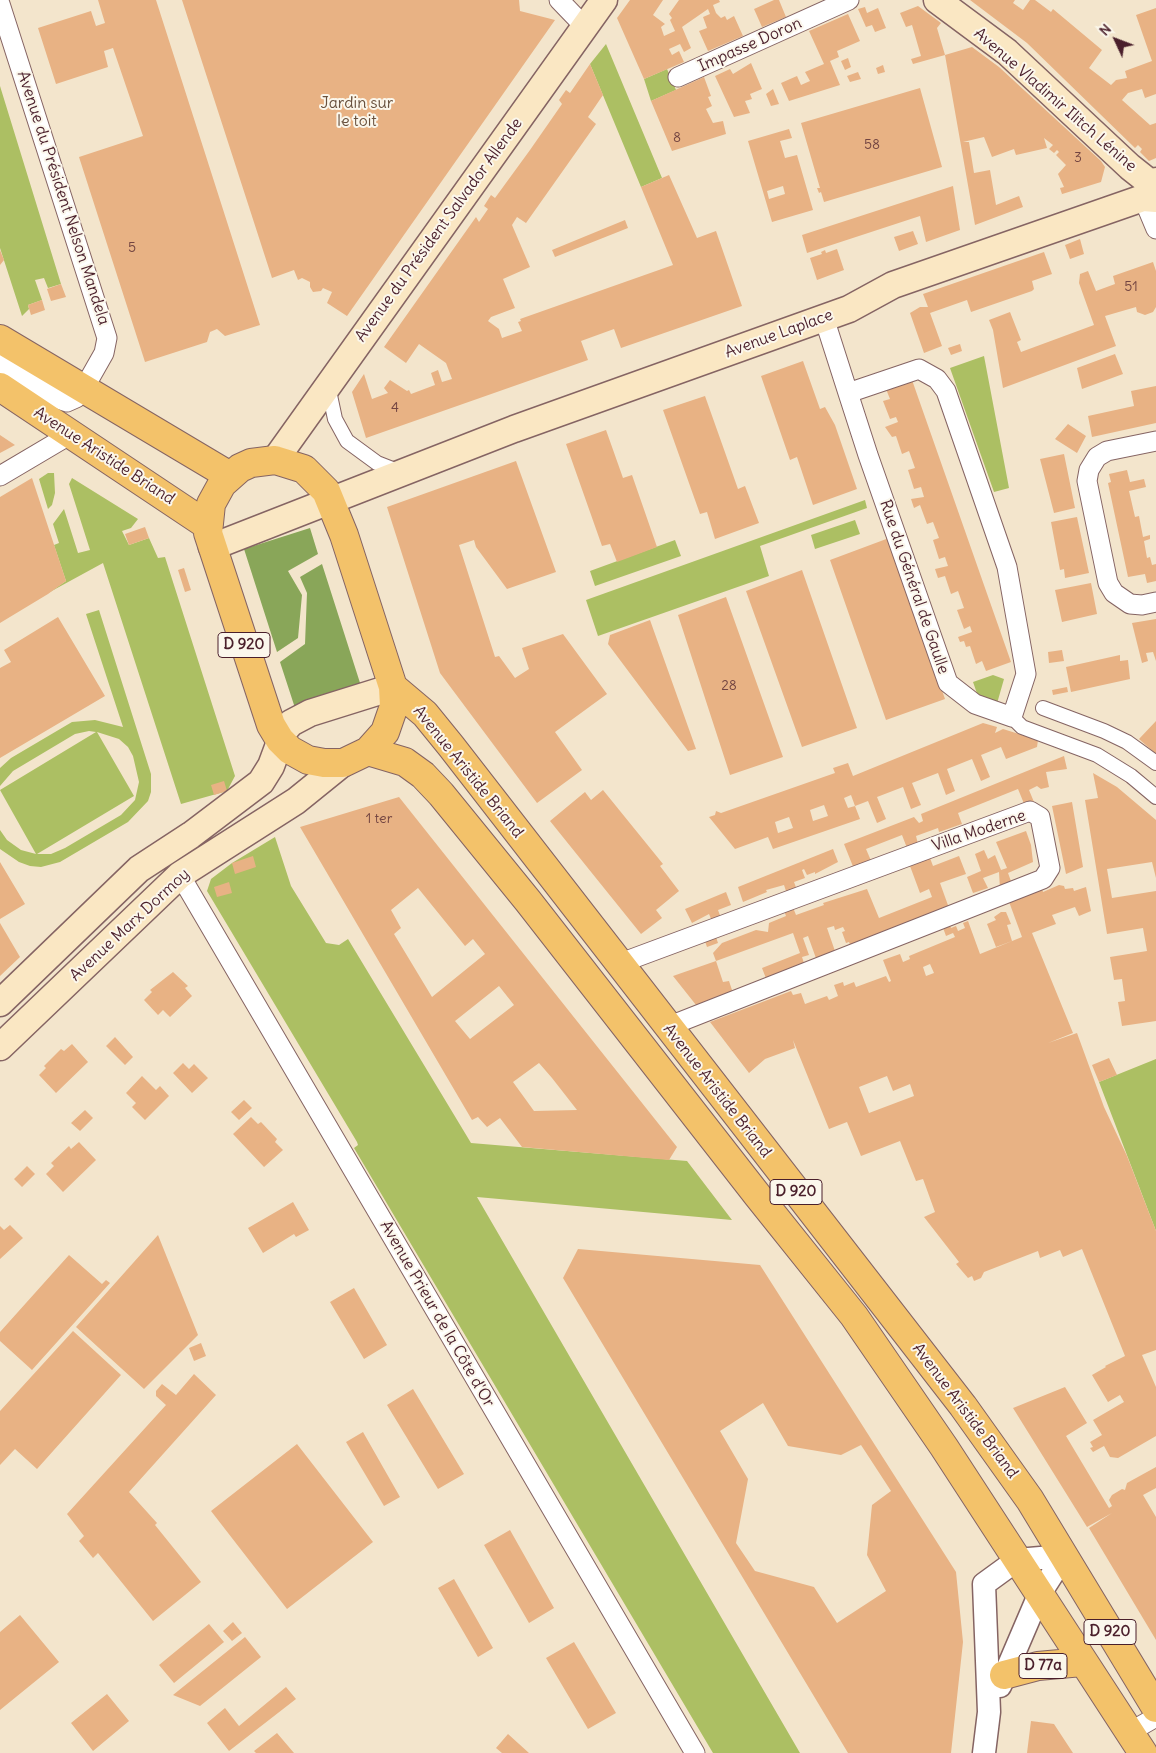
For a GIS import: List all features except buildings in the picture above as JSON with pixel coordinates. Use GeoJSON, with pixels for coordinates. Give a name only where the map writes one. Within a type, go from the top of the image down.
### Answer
{"type":"FeatureCollection","features":[{"type":"Feature","properties":{"kind":"main road","name":"Avenue du Président Salvador Allende"},"geometry":{"type":"LineString","coordinates":[[275,460],[604,0]]}},
{"type":"Feature","properties":{"kind":"main road","name":"Avenue Vladimir Ilitch Lénine"},"geometry":{"type":"LineString","coordinates":[[937,0],[1006,52],[1130,167],[1152,190]]}},
{"type":"Feature","properties":{"kind":"main road","name":"Avenue Laplace"},"geometry":{"type":"LineString","coordinates":[[209,536],[330,501],[514,429],[824,318],[861,304],[893,286],[1152,190]]}},
{"type":"Feature","properties":{"kind":"main road"},"geometry":{"type":"LineString","coordinates":[[0,339],[230,476]]}},
{"type":"Feature","properties":{"kind":"main road","name":"Avenue Aristide Briand"},"geometry":{"type":"LineString","coordinates":[[0,387],[70,434],[209,536],[215,493],[230,476],[251,463],[275,460],[295,465],[308,472],[326,491],[330,501],[393,687],[394,706],[391,720],[378,741],[368,752]]}},
{"type":"Feature","properties":{"kind":"main road","name":"D 920"},"geometry":{"type":"LineString","coordinates":[[209,536],[271,725],[280,740],[290,750],[308,760],[324,764],[343,762],[368,752]]}},
{"type":"Feature","properties":{"kind":"main road"},"geometry":{"type":"LineString","coordinates":[[280,740],[284,731],[300,718],[393,687]]}},
{"type":"Feature","properties":{"kind":"main road","name":"Avenue Aristide Briand"},"geometry":{"type":"LineString","coordinates":[[393,687],[425,714],[963,1406],[1030,1500],[1156,1708]]}},
{"type":"Feature","properties":{"kind":"main road","name":"Avenue Marx Dormoy"},"geometry":{"type":"LineString","coordinates":[[0,1003],[132,876],[261,782],[269,771],[280,740]]}},
{"type":"Feature","properties":{"kind":"main road","name":"Avenue Aristide Briand"},"geometry":{"type":"LineString","coordinates":[[368,752],[396,758],[422,775],[442,794],[854,1316],[944,1446],[1136,1743]]}},
{"type":"Feature","properties":{"kind":"main road","name":"Avenue Marx Dormoy"},"geometry":{"type":"LineString","coordinates":[[0,1047],[180,875],[296,801],[343,762]]}},
{"type":"Feature","properties":{"kind":"main road"},"geometry":{"type":"LineString","coordinates":[[164,853],[180,875]]}},
{"type":"Feature","properties":{"kind":"main road","name":"D 77a"},"geometry":{"type":"LineString","coordinates":[[1004,1675],[1038,1666],[1082,1662]]}},
{"type":"Feature","properties":{"kind":"street"},"geometry":{"type":"LineString","coordinates":[[559,0],[585,27]]}},
{"type":"Feature","properties":{"kind":"street","name":"Impasse Doron"},"geometry":{"type":"LineString","coordinates":[[678,77],[849,0]]}},
{"type":"Feature","properties":{"kind":"street","name":"Avenue du Président Nelson Mandela"},"geometry":{"type":"LineString","coordinates":[[0,4],[108,338],[104,353],[84,390]]}},
{"type":"Feature","properties":{"kind":"street"},"geometry":{"type":"LineString","coordinates":[[1152,190],[1156,229]]}},
{"type":"Feature","properties":{"kind":"street","name":"Rue du Général de Gaulle"},"geometry":{"type":"LineString","coordinates":[[824,318],[948,683],[975,704],[1012,717],[1022,727],[1097,754],[1131,776],[1156,796]]}},
{"type":"Feature","properties":{"kind":"street","name":"Avenue Aristide Briand"},"geometry":{"type":"LineString","coordinates":[[0,364],[63,401],[74,400],[84,390]]}},
{"type":"Feature","properties":{"kind":"street"},"geometry":{"type":"LineString","coordinates":[[848,393],[919,369],[938,379],[946,391],[1007,567],[1026,674],[1012,717]]}},
{"type":"Feature","properties":{"kind":"street"},"geometry":{"type":"LineString","coordinates":[[328,386],[338,429],[347,441],[370,459],[402,472]]}},
{"type":"Feature","properties":{"kind":"street"},"geometry":{"type":"LineString","coordinates":[[0,476],[70,434]]}},
{"type":"Feature","properties":{"kind":"street"},"geometry":{"type":"LineString","coordinates":[[1156,441],[1107,451],[1097,457],[1089,470],[1087,481],[1108,583],[1114,593],[1130,604],[1142,605],[1156,602]]}},
{"type":"Feature","properties":{"kind":"street"},"geometry":{"type":"LineString","coordinates":[[1042,708],[1104,731],[1127,742],[1156,763]]}},
{"type":"Feature","properties":{"kind":"street","name":"Villa Moderne"},"geometry":{"type":"LineString","coordinates":[[618,964],[1030,811],[1040,817],[1050,868],[1043,879],[667,1027]]}},
{"type":"Feature","properties":{"kind":"street","name":"Avenue Prieur de la Côte d'Or"},"geometry":{"type":"LineString","coordinates":[[180,875],[695,1753]]}},
{"type":"Feature","properties":{"kind":"street"},"geometry":{"type":"LineString","coordinates":[[1017,1560],[1064,1556]]}},
{"type":"Feature","properties":{"kind":"street","name":"D 77a"},"geometry":{"type":"LineString","coordinates":[[989,1712],[1039,1595],[1064,1556]]}},
{"type":"Feature","properties":{"kind":"street","name":"D 77a"},"geometry":{"type":"LineString","coordinates":[[984,1753],[989,1712],[984,1584],[1017,1560]]}},
{"type":"Feature","properties":{"kind":"street"},"geometry":{"type":"LineString","coordinates":[[1136,1743],[1156,1717]]}},
{"type":"Feature","properties":{"kind":"green space"},"geometry":{"type":"Polygon","coordinates":[[[606,44],[662,178],[641,187],[590,64],[606,44]]]}},
{"type":"Feature","properties":{"kind":"green space"},"geometry":{"type":"Polygon","coordinates":[[[667,69],[676,90],[651,101],[644,79],[667,69]]]}},
{"type":"Feature","properties":{"kind":"green space"},"geometry":{"type":"Polygon","coordinates":[[[0,86],[61,284],[48,288],[44,278],[35,280],[42,300],[28,305],[29,309],[22,316],[0,248],[0,86]]]}},
{"type":"Feature","properties":{"kind":"green space"},"geometry":{"type":"Polygon","coordinates":[[[984,356],[1009,488],[994,492],[950,368],[984,356]]]}},
{"type":"Feature","properties":{"kind":"green space"},"geometry":{"type":"Polygon","coordinates":[[[48,473],[54,473],[55,493],[52,505],[48,509],[39,479],[48,473]]]}},
{"type":"Feature","properties":{"kind":"green space"},"geometry":{"type":"Polygon","coordinates":[[[72,478],[138,519],[131,528],[122,531],[129,545],[149,538],[158,558],[165,557],[235,776],[227,791],[181,804],[103,563],[48,593],[66,581],[54,545],[59,543],[53,524],[64,509],[78,553],[90,550],[69,484],[72,478]]]}},
{"type":"Feature","properties":{"kind":"green space"},"geometry":{"type":"Polygon","coordinates":[[[865,500],[867,508],[760,546],[769,576],[598,636],[586,600],[865,500]]]}},
{"type":"Feature","properties":{"kind":"green space"},"geometry":{"type":"Polygon","coordinates":[[[855,520],[860,534],[815,549],[811,535],[855,520]]]}},
{"type":"Feature","properties":{"kind":"green space"},"geometry":{"type":"Polygon","coordinates":[[[310,528],[318,554],[288,571],[302,595],[298,638],[277,652],[244,549],[310,528]]]}},
{"type":"Feature","properties":{"kind":"green space"},"geometry":{"type":"Polygon","coordinates":[[[675,540],[681,556],[595,586],[590,571],[675,540]]]}},
{"type":"Feature","properties":{"kind":"green space"},"geometry":{"type":"Polygon","coordinates":[[[322,564],[361,686],[295,708],[280,662],[305,644],[307,593],[300,577],[322,564]]]}},
{"type":"Feature","properties":{"kind":"green space"},"geometry":{"type":"Polygon","coordinates":[[[99,610],[151,774],[151,792],[148,801],[128,822],[60,862],[41,867],[30,866],[19,862],[0,849],[0,830],[7,840],[21,850],[36,854],[0,790],[96,732],[89,731],[75,734],[13,771],[0,786],[0,768],[11,758],[72,722],[95,720],[123,727],[86,614],[99,610]],[[97,732],[134,796],[37,854],[51,854],[65,848],[121,815],[135,800],[139,782],[133,756],[128,747],[119,739],[97,732]]]}},
{"type":"Feature","properties":{"kind":"green space"},"geometry":{"type":"Polygon","coordinates":[[[993,675],[1004,679],[996,707],[980,702],[973,682],[993,675]]]}},
{"type":"Feature","properties":{"kind":"green space"},"geometry":{"type":"Polygon","coordinates":[[[275,837],[291,886],[326,943],[339,945],[348,939],[471,1143],[687,1161],[732,1220],[477,1197],[800,1753],[713,1753],[354,1148],[358,1145],[357,1142],[207,891],[211,879],[232,863],[275,837]]]}},
{"type":"Feature","properties":{"kind":"green space"},"geometry":{"type":"Polygon","coordinates":[[[1156,1059],[1156,1231],[1099,1082],[1156,1059]]]}},
{"type":"Feature","properties":{"kind":"park label","name":"Jardin sur le toit"},"geometry":{"type":"Point","coordinates":[357,112]}}]}
